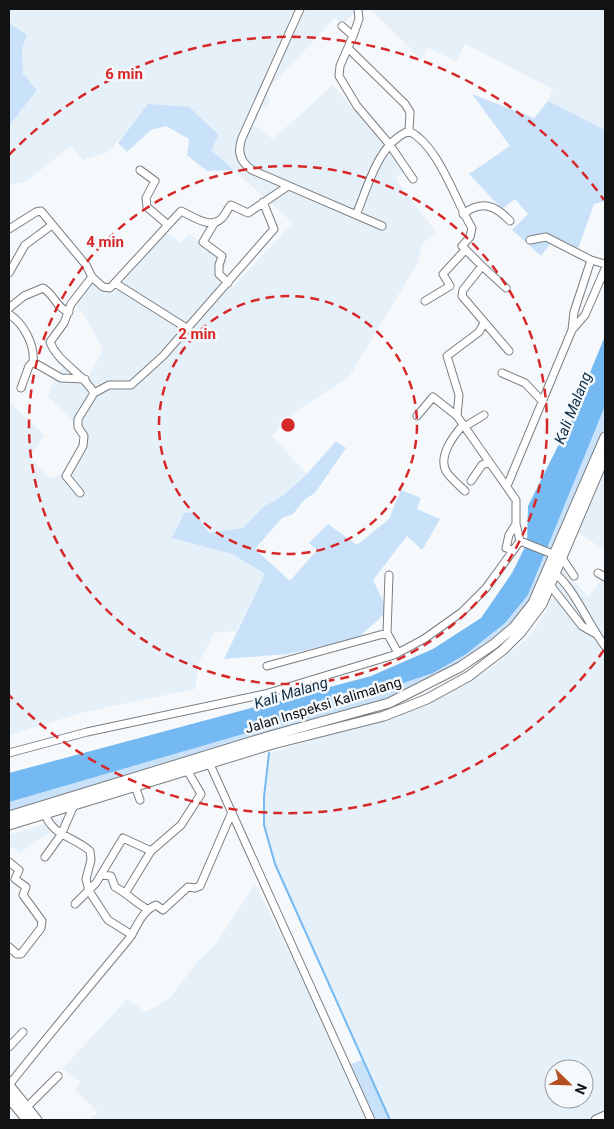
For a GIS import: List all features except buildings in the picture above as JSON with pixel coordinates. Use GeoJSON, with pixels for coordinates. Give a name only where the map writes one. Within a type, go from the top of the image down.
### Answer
{"type":"FeatureCollection","features":[{"type":"Feature","properties":{"kind":"main road","name":"Jalan Inspeksi Kalimalang"},"geometry":{"type":"LineString","coordinates":[[558,557],[605,437]]}},
{"type":"Feature","properties":{"kind":"main road","name":"Jalan Inspeksi Kalimalang"},"geometry":{"type":"LineString","coordinates":[[9,816],[74,805],[102,792],[135,786],[151,776],[187,770],[208,759],[403,709],[469,676],[503,650],[530,621],[605,456]]}},
{"type":"Feature","properties":{"kind":"main road","name":"Jalan Inspeksi Kalimalang"},"geometry":{"type":"LineString","coordinates":[[9,825],[43,810],[399,698],[460,667],[494,644],[520,620],[542,595]]}},
{"type":"Feature","properties":{"kind":"main road"},"geometry":{"type":"LineString","coordinates":[[399,698],[403,709]]}},
{"type":"Feature","properties":{"kind":"main road"},"geometry":{"type":"LineString","coordinates":[[9,1085],[37,1120]]}},
{"type":"Feature","properties":{"kind":"main road"},"geometry":{"type":"LineString","coordinates":[[9,1098],[27,1120]]}},
{"type":"Feature","properties":{"kind":"main road"},"geometry":{"type":"LineString","coordinates":[[596,1120],[605,1116]]}},
{"type":"Feature","properties":{"kind":"street"},"geometry":{"type":"LineString","coordinates":[[300,9],[239,146],[239,154],[246,166],[382,226]]}},
{"type":"Feature","properties":{"kind":"street"},"geometry":{"type":"LineString","coordinates":[[358,9],[359,19],[349,49],[340,66],[339,76],[357,106],[390,145],[413,179]]}},
{"type":"Feature","properties":{"kind":"street"},"geometry":{"type":"LineString","coordinates":[[342,26],[353,36]]}},
{"type":"Feature","properties":{"kind":"street"},"geometry":{"type":"LineString","coordinates":[[349,49],[405,104],[410,112],[409,130],[429,150],[456,194],[463,214],[472,231],[462,244],[465,250],[506,288]]}},
{"type":"Feature","properties":{"kind":"street"},"geometry":{"type":"LineString","coordinates":[[356,215],[381,155],[409,130]]}},
{"type":"Feature","properties":{"kind":"street"},"geometry":{"type":"LineString","coordinates":[[140,170],[155,181],[146,201],[146,207],[167,224]]}},
{"type":"Feature","properties":{"kind":"street"},"geometry":{"type":"LineString","coordinates":[[228,283],[219,274],[222,256],[203,242],[215,222],[222,218],[232,205],[248,213],[288,186]]}},
{"type":"Feature","properties":{"kind":"street"},"geometry":{"type":"LineString","coordinates":[[80,493],[66,476],[83,446],[84,436],[78,427],[78,419],[94,392],[109,385],[132,384],[163,356],[188,329],[274,229],[274,224],[263,202]]}},
{"type":"Feature","properties":{"kind":"street"},"geometry":{"type":"LineString","coordinates":[[463,214],[474,206],[482,206],[499,210],[510,221]]}},
{"type":"Feature","properties":{"kind":"street"},"geometry":{"type":"LineString","coordinates":[[9,229],[40,210],[86,265],[92,277],[103,287],[110,288],[181,211],[204,221],[215,222]]}},
{"type":"Feature","properties":{"kind":"street"},"geometry":{"type":"LineString","coordinates":[[9,273],[25,245],[52,225]]}},
{"type":"Feature","properties":{"kind":"street"},"geometry":{"type":"LineString","coordinates":[[530,240],[546,236],[591,260],[605,264]]}},
{"type":"Feature","properties":{"kind":"street"},"geometry":{"type":"LineString","coordinates":[[425,301],[450,286],[443,274],[465,250]]}},
{"type":"Feature","properties":{"kind":"street"},"geometry":{"type":"LineString","coordinates":[[507,486],[572,330],[574,312],[591,260]]}},
{"type":"Feature","properties":{"kind":"street"},"geometry":{"type":"LineString","coordinates":[[482,266],[462,293],[466,302],[509,351]]}},
{"type":"Feature","properties":{"kind":"street"},"geometry":{"type":"LineString","coordinates":[[572,330],[585,315],[605,269]]}},
{"type":"Feature","properties":{"kind":"street"},"geometry":{"type":"LineString","coordinates":[[92,277],[71,304],[64,323],[50,342],[57,354],[85,379],[94,392]]}},
{"type":"Feature","properties":{"kind":"street"},"geometry":{"type":"LineString","coordinates":[[116,283],[188,329]]}},
{"type":"Feature","properties":{"kind":"street"},"geometry":{"type":"LineString","coordinates":[[9,308],[24,296],[43,288],[49,292],[62,309],[68,312]]}},
{"type":"Feature","properties":{"kind":"street"},"geometry":{"type":"LineString","coordinates":[[9,314],[30,340],[34,349],[34,362]]}},
{"type":"Feature","properties":{"kind":"street"},"geometry":{"type":"LineString","coordinates":[[458,416],[459,395],[447,356],[479,332],[484,323]]}},
{"type":"Feature","properties":{"kind":"street"},"geometry":{"type":"LineString","coordinates":[[34,362],[61,378],[85,379]]}},
{"type":"Feature","properties":{"kind":"street"},"geometry":{"type":"LineString","coordinates":[[21,388],[28,366],[34,362]]}},
{"type":"Feature","properties":{"kind":"street"},"geometry":{"type":"LineString","coordinates":[[502,373],[525,383],[543,402]]}},
{"type":"Feature","properties":{"kind":"street"},"geometry":{"type":"LineString","coordinates":[[417,416],[433,396],[458,416],[516,500],[516,524],[522,542]]}},
{"type":"Feature","properties":{"kind":"street"},"geometry":{"type":"LineString","coordinates":[[465,491],[446,472],[444,463],[448,445],[464,426],[484,415]]}},
{"type":"Feature","properties":{"kind":"street"},"geometry":{"type":"LineString","coordinates":[[471,481],[482,465],[489,462]]}},
{"type":"Feature","properties":{"kind":"street"},"geometry":{"type":"LineString","coordinates":[[513,550],[506,548],[507,540],[516,524]]}},
{"type":"Feature","properties":{"kind":"street"},"geometry":{"type":"LineString","coordinates":[[522,542],[558,557],[574,576]]}},
{"type":"Feature","properties":{"kind":"street"},"geometry":{"type":"LineString","coordinates":[[9,753],[87,732],[265,694],[398,653],[436,632],[462,612],[486,588],[513,550],[522,542]]}},
{"type":"Feature","properties":{"kind":"street"},"geometry":{"type":"LineString","coordinates":[[552,571],[591,621],[596,634],[605,646]]}},
{"type":"Feature","properties":{"kind":"street"},"geometry":{"type":"LineString","coordinates":[[390,575],[387,633],[398,653]]}},
{"type":"Feature","properties":{"kind":"street"},"geometry":{"type":"LineString","coordinates":[[547,584],[582,626],[596,634]]}},
{"type":"Feature","properties":{"kind":"street"},"geometry":{"type":"LineString","coordinates":[[267,666],[387,633]]}},
{"type":"Feature","properties":{"kind":"street"},"geometry":{"type":"LineString","coordinates":[[208,759],[371,1120]]}},
{"type":"Feature","properties":{"kind":"street"},"geometry":{"type":"LineString","coordinates":[[126,892],[142,867],[146,856],[181,825],[201,797],[201,792],[187,770]]}},
{"type":"Feature","properties":{"kind":"street"},"geometry":{"type":"LineString","coordinates":[[135,786],[140,800]]}},
{"type":"Feature","properties":{"kind":"street"},"geometry":{"type":"LineString","coordinates":[[46,857],[61,835],[74,805]]}},
{"type":"Feature","properties":{"kind":"street"},"geometry":{"type":"LineString","coordinates":[[43,810],[51,826],[61,835],[90,852],[92,860],[86,880],[89,891],[108,920],[132,934]]}},
{"type":"Feature","properties":{"kind":"street"},"geometry":{"type":"LineString","coordinates":[[9,1085],[51,1031],[132,934],[147,909],[156,905],[163,910],[188,887],[195,888],[200,886],[232,812]]}},
{"type":"Feature","properties":{"kind":"street"},"geometry":{"type":"LineString","coordinates":[[76,904],[101,875],[123,838],[151,851]]}},
{"type":"Feature","properties":{"kind":"street"},"geometry":{"type":"LineString","coordinates":[[9,862],[19,870],[14,879],[26,887],[22,894],[42,921],[41,928],[21,954],[17,954],[9,947]]}},
{"type":"Feature","properties":{"kind":"street"},"geometry":{"type":"LineString","coordinates":[[101,875],[111,876],[115,887],[126,892],[128,896],[147,909]]}},
{"type":"Feature","properties":{"kind":"street"},"geometry":{"type":"LineString","coordinates":[[9,1047],[23,1032]]}},
{"type":"Feature","properties":{"kind":"street"},"geometry":{"type":"LineString","coordinates":[[27,1107],[58,1076]]}},
{"type":"Feature","properties":{"kind":"shaded area"},"geometry":{"type":"Polygon","coordinates":[[[9,9],[359,9],[343,24],[335,18],[265,92],[271,101],[256,114],[257,120],[253,124],[273,139],[333,85],[405,171],[395,178],[436,232],[423,243],[417,264],[349,377],[292,414],[272,436],[307,474],[284,495],[262,508],[243,528],[208,533],[194,512],[184,513],[172,538],[232,554],[265,574],[236,631],[214,633],[198,664],[195,689],[85,712],[9,735],[9,402],[45,435],[29,458],[50,478],[67,472],[88,450],[85,435],[48,396],[55,378],[64,366],[86,382],[103,349],[83,313],[74,305],[94,278],[113,294],[166,232],[181,243],[189,234],[228,262],[216,281],[232,288],[293,223],[211,150],[149,104],[109,152],[83,160],[71,146],[24,183],[9,184],[9,126],[37,90],[23,74],[22,49],[27,35],[9,23],[9,9]]]}},
{"type":"Feature","properties":{"kind":"shaded area"},"geometry":{"type":"Polygon","coordinates":[[[370,9],[605,9],[605,130],[548,101],[553,89],[465,44],[456,61],[428,48],[421,59],[370,9]]]}},
{"type":"Feature","properties":{"kind":"shaded area"},"geometry":{"type":"Polygon","coordinates":[[[9,23],[27,35],[22,49],[23,74],[37,90],[9,126],[9,23]]]}},
{"type":"Feature","properties":{"kind":"shaded area"},"geometry":{"type":"Polygon","coordinates":[[[472,94],[534,118],[548,101],[605,130],[605,201],[594,204],[578,249],[555,237],[541,256],[512,230],[528,214],[515,199],[502,209],[469,174],[510,146],[472,94]]]}},
{"type":"Feature","properties":{"kind":"shaded area"},"geometry":{"type":"Polygon","coordinates":[[[148,104],[189,107],[219,135],[211,150],[234,170],[207,171],[187,155],[189,139],[166,126],[151,130],[127,152],[118,143],[148,104]]]}},
{"type":"Feature","properties":{"kind":"shaded area"},"geometry":{"type":"Polygon","coordinates":[[[605,406],[605,437],[536,598],[514,627],[417,691],[9,816],[9,801],[354,699],[528,595],[605,406]]]}},
{"type":"Feature","properties":{"kind":"shaded area"},"geometry":{"type":"Polygon","coordinates":[[[336,441],[346,448],[315,493],[305,499],[293,514],[282,518],[255,549],[290,581],[317,550],[309,543],[328,524],[357,545],[389,519],[401,490],[421,498],[417,509],[440,519],[422,550],[407,536],[373,580],[388,611],[358,638],[288,654],[224,659],[265,574],[232,554],[172,538],[184,513],[194,512],[209,533],[243,528],[262,508],[284,495],[307,474],[336,441]]]}},
{"type":"Feature","properties":{"kind":"shaded area"},"geometry":{"type":"Polygon","coordinates":[[[605,469],[605,551],[578,532],[605,469]]]}},
{"type":"Feature","properties":{"kind":"shaded area"},"geometry":{"type":"Polygon","coordinates":[[[563,570],[589,597],[605,573],[605,1120],[90,1120],[98,1112],[75,1090],[81,1082],[62,1069],[127,999],[146,1012],[170,998],[197,962],[215,945],[255,884],[346,1065],[362,1060],[275,864],[264,825],[264,797],[269,753],[420,707],[489,670],[531,635],[549,606],[563,570]]]}},
{"type":"Feature","properties":{"kind":"shaded area"},"geometry":{"type":"Polygon","coordinates":[[[79,813],[19,853],[13,847],[9,849],[9,835],[79,813]]]}},
{"type":"Feature","properties":{"kind":"shaded area"},"geometry":{"type":"Polygon","coordinates":[[[362,1060],[390,1120],[371,1120],[346,1066],[362,1060]]]}},
{"type":"Feature","properties":{"kind":"water"},"geometry":{"type":"Polygon","coordinates":[[[605,336],[605,406],[528,595],[505,623],[466,654],[433,673],[298,718],[9,802],[9,773],[371,676],[433,649],[481,618],[512,573],[527,543],[528,506],[569,424],[605,336]]]}},
{"type":"Feature","properties":{"kind":"waterway","name":"Kali Malang"},"geometry":{"type":"LineString","coordinates":[[557,486],[605,369]]}},
{"type":"Feature","properties":{"kind":"waterway"},"geometry":{"type":"LineString","coordinates":[[269,753],[264,797],[264,825],[275,864],[390,1120]]}}]}
